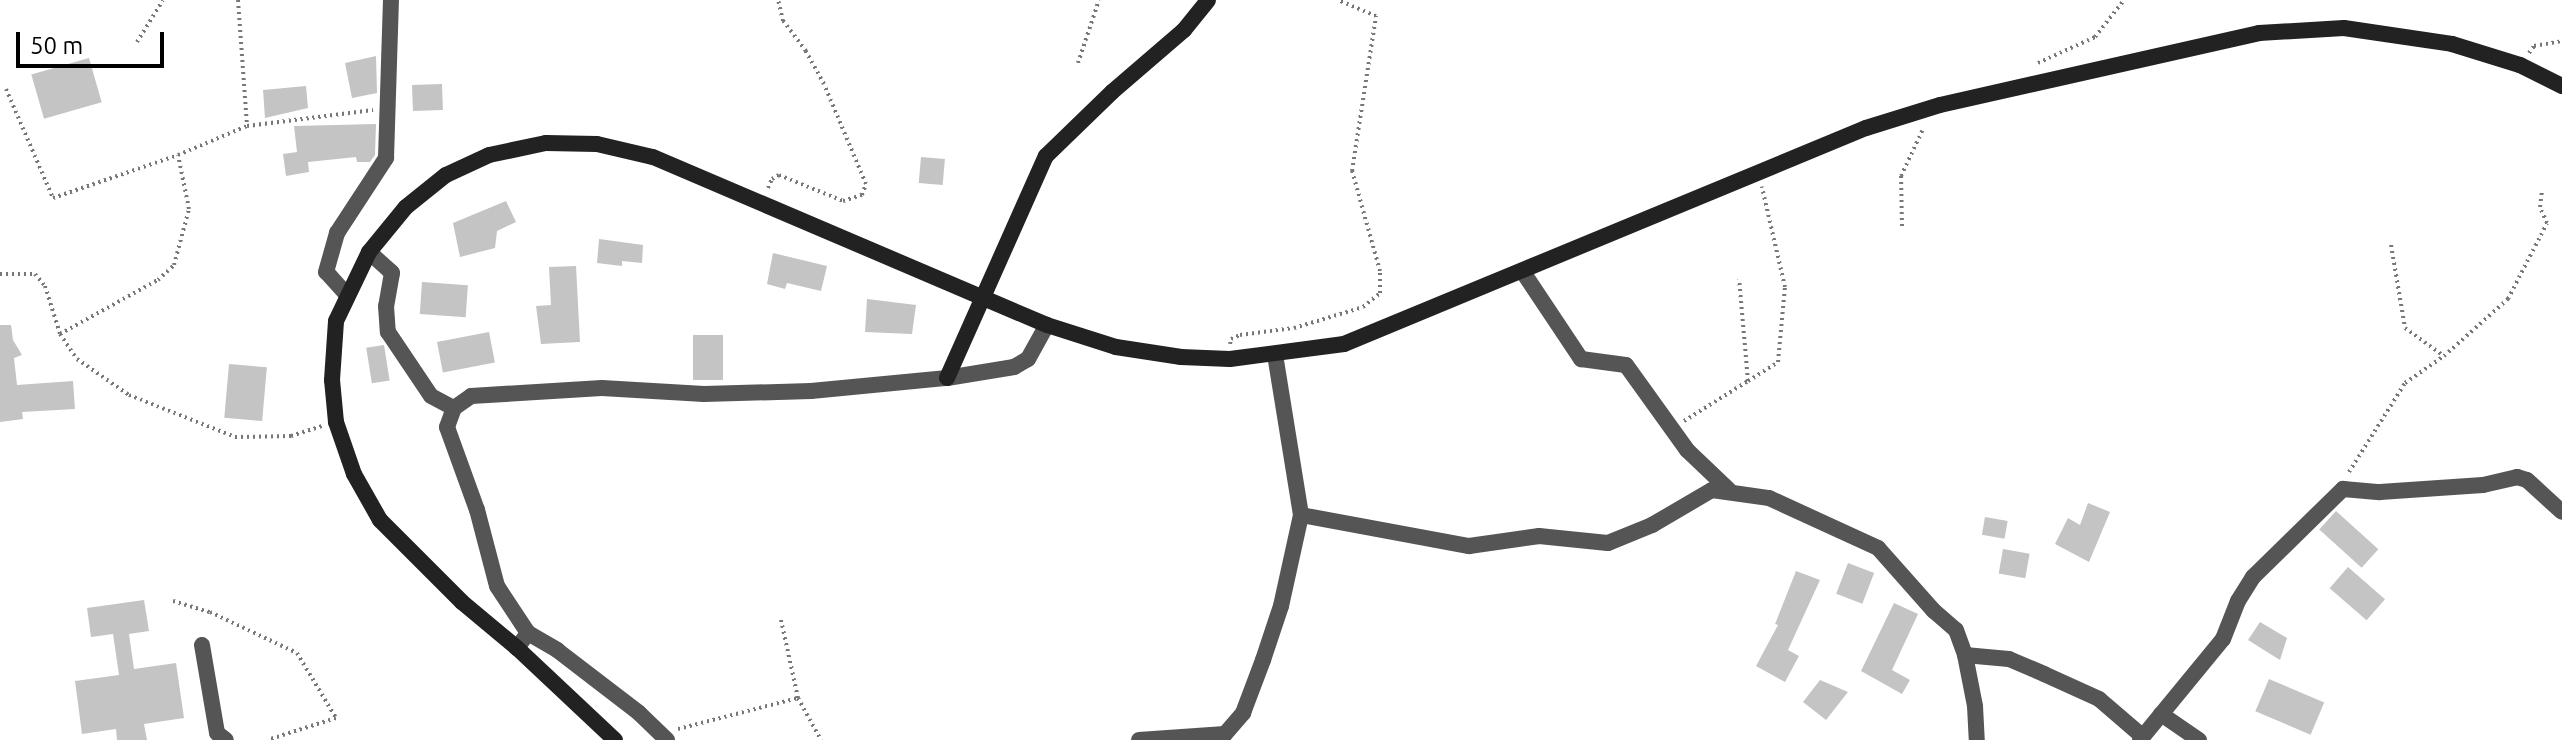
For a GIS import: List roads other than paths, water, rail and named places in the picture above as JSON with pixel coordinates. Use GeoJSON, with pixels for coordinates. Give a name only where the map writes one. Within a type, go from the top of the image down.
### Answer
{"type":"FeatureCollection","features":[{"type":"Feature","properties":{"kind":"street"},"geometry":{"type":"LineString","coordinates":[[347,295],[326,272],[337,233],[386,158],[388,13],[391,0]]}},
{"type":"Feature","properties":{"kind":"street"},"geometry":{"type":"LineString","coordinates":[[947,378],[1046,156],[1184,30],[1208,0]]}},
{"type":"Feature","properties":{"kind":"street"},"geometry":{"type":"LineString","coordinates":[[615,740],[517,648],[462,602],[380,520],[354,474],[336,422],[332,380],[336,321],[369,252],[406,207],[446,175],[489,155],[546,143],[597,144],[653,157],[763,201],[1047,325],[1116,347],[1181,357],[1230,359],[1344,344],[1866,128],[1933,107],[2259,33],[2344,28],[2452,44],[2520,65],[2562,86]]}},
{"type":"Feature","properties":{"kind":"street"},"geometry":{"type":"LineString","coordinates":[[369,252],[392,273],[386,306],[388,332],[431,396],[454,408]]}},
{"type":"Feature","properties":{"kind":"street"},"geometry":{"type":"LineString","coordinates":[[1523,272],[1581,359],[1626,365],[1687,450],[1699,457],[1729,490]]}},
{"type":"Feature","properties":{"kind":"street"},"geometry":{"type":"LineString","coordinates":[[663,737],[557,650],[528,633],[497,586],[477,510],[447,427],[454,408],[471,396],[602,388],[704,394],[811,391],[947,378],[1014,367],[1028,359],[1047,325]]}},
{"type":"Feature","properties":{"kind":"street"},"geometry":{"type":"LineString","coordinates":[[1139,740],[1225,734],[1243,713],[1281,606],[1301,515],[1275,354]]}},
{"type":"Feature","properties":{"kind":"street"},"geometry":{"type":"LineString","coordinates":[[1965,655],[2009,659],[2099,699],[2141,738],[2223,639],[2238,601],[2253,577],[2343,489],[2380,492],[2468,486],[2517,477],[2527,480],[2562,512]]}},
{"type":"Feature","properties":{"kind":"street"},"geometry":{"type":"LineString","coordinates":[[1301,515],[1469,546],[1539,536],[1608,543],[1652,525],[1712,490],[1769,498],[1878,548],[1934,611],[1956,630],[1965,655],[1975,706],[1977,740]]}},
{"type":"Feature","properties":{"kind":"street"},"geometry":{"type":"LineString","coordinates":[[517,648],[528,633]]}},
{"type":"Feature","properties":{"kind":"street"},"geometry":{"type":"LineString","coordinates":[[202,645],[217,733],[226,740]]}},
{"type":"Feature","properties":{"kind":"street"},"geometry":{"type":"LineString","coordinates":[[2161,714],[2199,740]]}}]}
